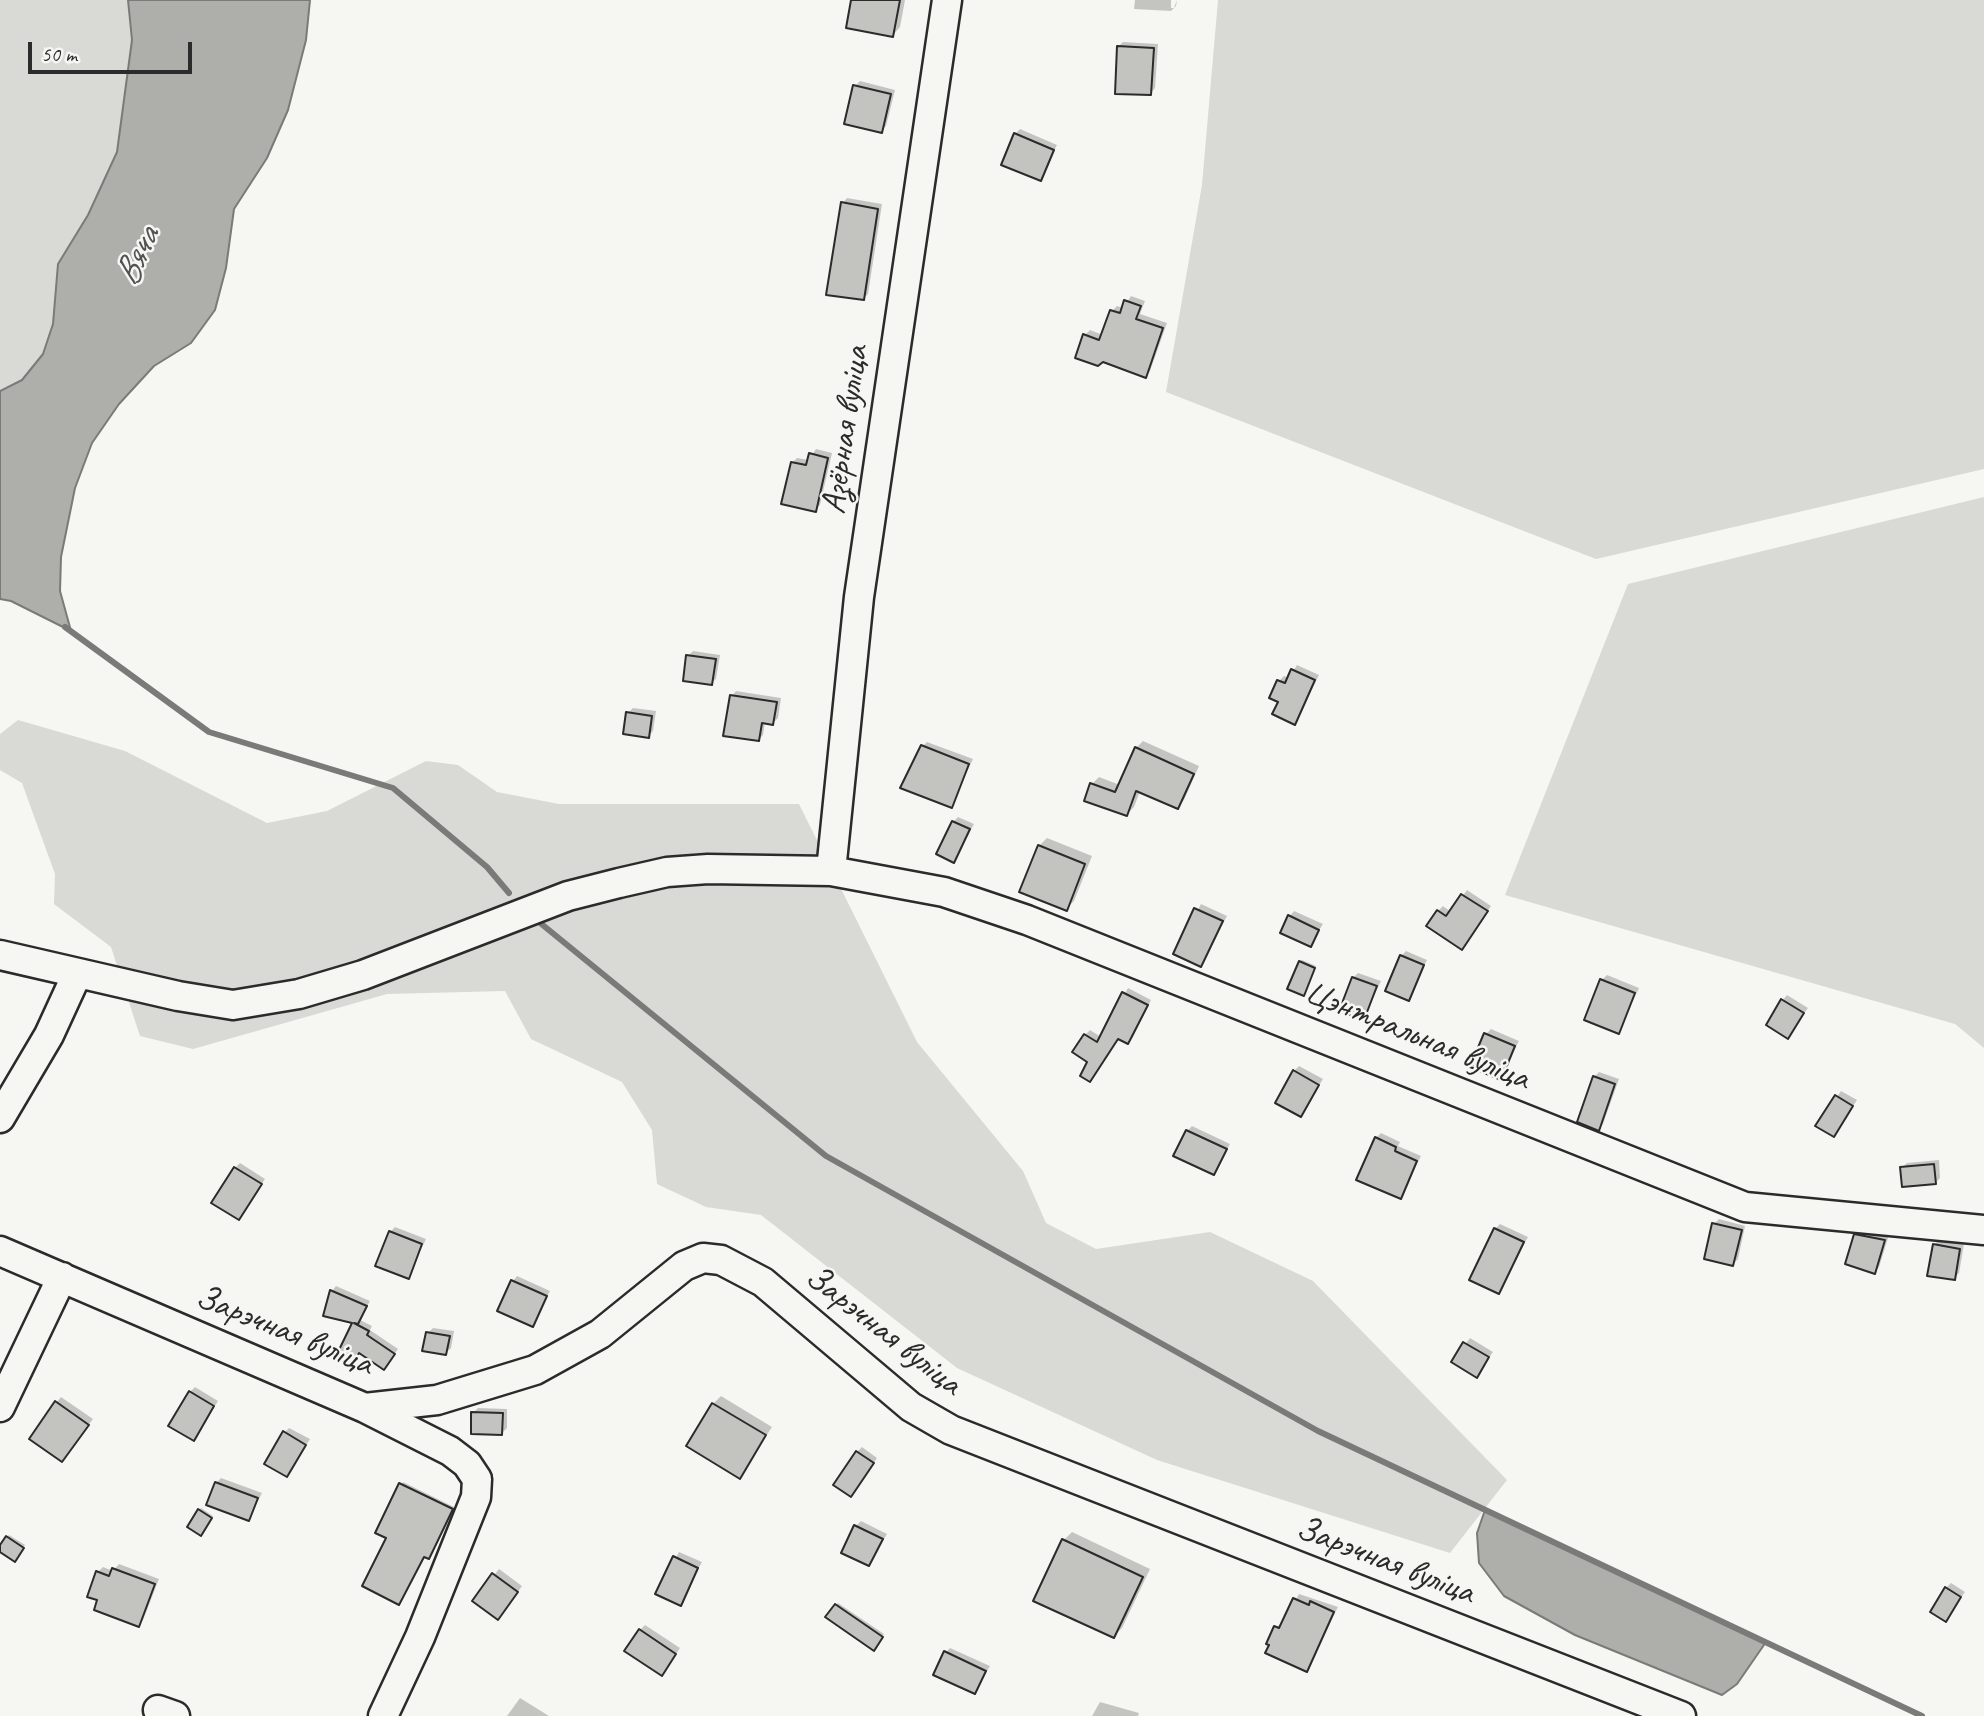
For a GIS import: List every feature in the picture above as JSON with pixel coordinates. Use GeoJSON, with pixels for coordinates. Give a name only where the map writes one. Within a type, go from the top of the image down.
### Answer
{"type":"FeatureCollection","features":[{"type":"Feature","properties":{"kind":"street","name":"Азёрная вуліца"},"geometry":{"type":"LineString","coordinates":[[831,871],[859,597],[947,0]]}},
{"type":"Feature","properties":{"kind":"street","name":"Цэнтральная вуліца"},"geometry":{"type":"LineString","coordinates":[[0,955],[76,974],[233,1005],[299,994],[363,975],[568,896],[655,875],[709,869],[831,871],[944,892],[1027,920],[1745,1207],[1984,1230]]}},
{"type":"Feature","properties":{"kind":"street"},"geometry":{"type":"LineString","coordinates":[[0,1118],[49,1035],[76,974]]}},
{"type":"Feature","properties":{"kind":"street","name":"Зарэчная вуліца"},"geometry":{"type":"LineString","coordinates":[[0,1251],[365,1408],[437,1400],[536,1370],[600,1334],[684,1266],[703,1258],[721,1260],[763,1282],[911,1407],[951,1430],[1681,1716]]}},
{"type":"Feature","properties":{"kind":"street"},"geometry":{"type":"LineString","coordinates":[[0,1407],[62,1277]]}},
{"type":"Feature","properties":{"kind":"street"},"geometry":{"type":"LineString","coordinates":[[365,1408],[450,1451],[467,1464],[477,1479],[476,1497],[419,1637],[383,1716]]}},
{"type":"Feature","properties":{"kind":"shaded area"},"geometry":{"type":"Polygon","coordinates":[[[0,0],[128,0],[132,40],[117,152],[88,215],[58,264],[53,324],[43,354],[22,380],[0,391],[0,0]]]}},
{"type":"Feature","properties":{"kind":"shaded area"},"geometry":{"type":"Polygon","coordinates":[[[1218,0],[1984,0],[1984,469],[1596,559],[1166,392],[1202,185],[1218,0]]]}},
{"type":"Feature","properties":{"kind":"shaded area"},"geometry":{"type":"Polygon","coordinates":[[[1984,497],[1984,1048],[1955,1024],[1505,895],[1628,584],[1984,497]]]}},
{"type":"Feature","properties":{"kind":"shaded area"},"geometry":{"type":"Polygon","coordinates":[[[18,720],[125,751],[267,823],[327,811],[426,761],[458,765],[497,792],[559,804],[799,804],[917,1042],[1023,1171],[1046,1223],[1096,1249],[1210,1232],[1313,1281],[1507,1480],[1450,1553],[1157,1460],[957,1368],[761,1215],[706,1207],[657,1184],[652,1130],[622,1082],[531,1039],[505,991],[387,994],[193,1049],[140,1036],[111,947],[54,904],[55,874],[22,783],[0,770],[0,734],[18,720]]]}},
{"type":"Feature","properties":{"kind":"water","name":"Вяча"},"geometry":{"type":"Polygon","coordinates":[[[128,0],[310,0],[306,40],[288,110],[267,158],[234,209],[226,268],[215,310],[191,343],[154,366],[119,404],[92,443],[75,488],[61,557],[60,591],[71,631],[11,601],[0,599],[0,391],[22,380],[43,354],[53,324],[58,264],[88,215],[117,152],[132,40],[128,0]]]}},
{"type":"Feature","properties":{"kind":"water"},"geometry":{"type":"Polygon","coordinates":[[[1485,1510],[1766,1642],[1737,1684],[1722,1695],[1575,1635],[1504,1596],[1479,1563],[1477,1533],[1485,1510]]]}},
{"type":"Feature","properties":{"kind":"building"},"geometry":{"type":"Polygon","coordinates":[[[851,0],[900,0],[893,37],[846,28],[851,0]]]}},
{"type":"Feature","properties":{"kind":"building"},"geometry":{"type":"Polygon","coordinates":[[[1117,46],[1154,48],[1151,95],[1115,94],[1117,46]]]}},
{"type":"Feature","properties":{"kind":"building"},"geometry":{"type":"Polygon","coordinates":[[[853,85],[891,94],[882,133],[844,124],[853,85]]]}},
{"type":"Feature","properties":{"kind":"building"},"geometry":{"type":"Polygon","coordinates":[[[1014,133],[1054,150],[1041,181],[1001,165],[1014,133]]]}},
{"type":"Feature","properties":{"kind":"building"},"geometry":{"type":"Polygon","coordinates":[[[841,202],[878,209],[864,300],[826,295],[841,202]]]}},
{"type":"Feature","properties":{"kind":"building"},"geometry":{"type":"Polygon","coordinates":[[[1124,300],[1141,306],[1136,319],[1163,328],[1146,378],[1103,362],[1098,366],[1075,358],[1083,334],[1099,340],[1110,310],[1120,313],[1124,300]]]}},
{"type":"Feature","properties":{"kind":"building"},"geometry":{"type":"Polygon","coordinates":[[[809,453],[828,458],[816,512],[781,504],[791,462],[806,465],[809,453]]]}},
{"type":"Feature","properties":{"kind":"building"},"geometry":{"type":"Polygon","coordinates":[[[686,655],[716,659],[712,685],[683,681],[686,655]]]}},
{"type":"Feature","properties":{"kind":"building"},"geometry":{"type":"Polygon","coordinates":[[[1291,669],[1315,680],[1295,725],[1272,714],[1278,702],[1269,698],[1277,680],[1285,683],[1291,669]]]}},
{"type":"Feature","properties":{"kind":"building"},"geometry":{"type":"Polygon","coordinates":[[[730,695],[777,702],[773,725],[762,723],[759,741],[723,736],[730,695]]]}},
{"type":"Feature","properties":{"kind":"building"},"geometry":{"type":"Polygon","coordinates":[[[626,712],[652,716],[649,738],[623,734],[626,712]]]}},
{"type":"Feature","properties":{"kind":"building"},"geometry":{"type":"Polygon","coordinates":[[[921,745],[969,764],[952,808],[900,788],[921,745]]]}},
{"type":"Feature","properties":{"kind":"building"},"geometry":{"type":"Polygon","coordinates":[[[1135,747],[1194,774],[1178,809],[1136,791],[1127,816],[1084,801],[1090,783],[1115,792],[1135,747]]]}},
{"type":"Feature","properties":{"kind":"building"},"geometry":{"type":"Polygon","coordinates":[[[952,821],[970,829],[954,863],[936,854],[952,821]]]}},
{"type":"Feature","properties":{"kind":"building"},"geometry":{"type":"Polygon","coordinates":[[[1038,845],[1085,864],[1067,911],[1019,892],[1038,845]]]}},
{"type":"Feature","properties":{"kind":"building"},"geometry":{"type":"Polygon","coordinates":[[[1461,894],[1488,911],[1462,950],[1426,926],[1437,910],[1446,916],[1461,894]]]}},
{"type":"Feature","properties":{"kind":"building"},"geometry":{"type":"Polygon","coordinates":[[[1194,908],[1223,921],[1201,967],[1173,954],[1194,908]]]}},
{"type":"Feature","properties":{"kind":"building"},"geometry":{"type":"Polygon","coordinates":[[[1288,915],[1319,930],[1311,947],[1280,933],[1288,915]]]}},
{"type":"Feature","properties":{"kind":"building"},"geometry":{"type":"Polygon","coordinates":[[[1400,955],[1424,965],[1409,1001],[1385,991],[1400,955]]]}},
{"type":"Feature","properties":{"kind":"building"},"geometry":{"type":"Polygon","coordinates":[[[1299,961],[1315,968],[1304,996],[1287,989],[1299,961]]]}},
{"type":"Feature","properties":{"kind":"building"},"geometry":{"type":"Polygon","coordinates":[[[1352,977],[1377,986],[1364,1020],[1339,1011],[1352,977]]]}},
{"type":"Feature","properties":{"kind":"building"},"geometry":{"type":"Polygon","coordinates":[[[1600,979],[1635,993],[1619,1034],[1584,1020],[1600,979]]]}},
{"type":"Feature","properties":{"kind":"building"},"geometry":{"type":"Polygon","coordinates":[[[1122,992],[1148,1005],[1128,1044],[1118,1039],[1090,1082],[1080,1076],[1087,1062],[1072,1052],[1084,1034],[1097,1042],[1122,992]]]}},
{"type":"Feature","properties":{"kind":"building"},"geometry":{"type":"Polygon","coordinates":[[[1781,999],[1804,1013],[1788,1039],[1766,1025],[1781,999]]]}},
{"type":"Feature","properties":{"kind":"building"},"geometry":{"type":"Polygon","coordinates":[[[1484,1033],[1515,1046],[1501,1080],[1470,1067],[1484,1033]]]}},
{"type":"Feature","properties":{"kind":"building"},"geometry":{"type":"Polygon","coordinates":[[[1293,1070],[1319,1085],[1301,1117],[1275,1103],[1293,1070]]]}},
{"type":"Feature","properties":{"kind":"building"},"geometry":{"type":"Polygon","coordinates":[[[1593,1076],[1615,1084],[1599,1131],[1577,1122],[1593,1076]]]}},
{"type":"Feature","properties":{"kind":"building"},"geometry":{"type":"Polygon","coordinates":[[[1835,1095],[1853,1106],[1834,1137],[1815,1126],[1835,1095]]]}},
{"type":"Feature","properties":{"kind":"building"},"geometry":{"type":"Polygon","coordinates":[[[1186,1130],[1227,1149],[1214,1175],[1173,1156],[1186,1130]]]}},
{"type":"Feature","properties":{"kind":"building"},"geometry":{"type":"Polygon","coordinates":[[[1375,1137],[1396,1147],[1395,1151],[1417,1161],[1401,1199],[1356,1180],[1375,1137]]]}},
{"type":"Feature","properties":{"kind":"building"},"geometry":{"type":"Polygon","coordinates":[[[1934,1164],[1936,1184],[1902,1187],[1900,1167],[1934,1164]]]}},
{"type":"Feature","properties":{"kind":"building"},"geometry":{"type":"Polygon","coordinates":[[[234,1167],[262,1184],[239,1220],[211,1203],[234,1167]]]}},
{"type":"Feature","properties":{"kind":"building"},"geometry":{"type":"Polygon","coordinates":[[[1712,1223],[1742,1230],[1733,1266],[1704,1259],[1712,1223]]]}},
{"type":"Feature","properties":{"kind":"building"},"geometry":{"type":"Polygon","coordinates":[[[1494,1228],[1524,1242],[1499,1294],[1469,1280],[1494,1228]]]}},
{"type":"Feature","properties":{"kind":"building"},"geometry":{"type":"Polygon","coordinates":[[[389,1231],[422,1244],[409,1279],[375,1266],[389,1231]]]}},
{"type":"Feature","properties":{"kind":"building"},"geometry":{"type":"Polygon","coordinates":[[[1854,1234],[1885,1240],[1875,1274],[1845,1264],[1854,1234]]]}},
{"type":"Feature","properties":{"kind":"building"},"geometry":{"type":"Polygon","coordinates":[[[1933,1244],[1960,1249],[1955,1280],[1927,1276],[1933,1244]]]}},
{"type":"Feature","properties":{"kind":"building"},"geometry":{"type":"Polygon","coordinates":[[[511,1280],[547,1296],[533,1327],[497,1311],[511,1280]]]}},
{"type":"Feature","properties":{"kind":"building"},"geometry":{"type":"Polygon","coordinates":[[[330,1290],[367,1306],[358,1324],[354,1323],[369,1331],[367,1335],[395,1354],[384,1370],[359,1353],[354,1362],[337,1354],[352,1323],[323,1316],[330,1290]]]}},
{"type":"Feature","properties":{"kind":"building"},"geometry":{"type":"Polygon","coordinates":[[[426,1332],[450,1336],[446,1355],[422,1351],[426,1332]]]}},
{"type":"Feature","properties":{"kind":"building"},"geometry":{"type":"Polygon","coordinates":[[[1463,1342],[1489,1357],[1477,1378],[1451,1362],[1463,1342]]]}},
{"type":"Feature","properties":{"kind":"building"},"geometry":{"type":"Polygon","coordinates":[[[189,1391],[214,1406],[194,1441],[168,1426],[189,1391]]]}},
{"type":"Feature","properties":{"kind":"building"},"geometry":{"type":"Polygon","coordinates":[[[55,1401],[89,1425],[62,1462],[29,1439],[55,1401]]]}},
{"type":"Feature","properties":{"kind":"building"},"geometry":{"type":"Polygon","coordinates":[[[712,1403],[766,1435],[740,1479],[686,1446],[712,1403]]]}},
{"type":"Feature","properties":{"kind":"building"},"geometry":{"type":"Polygon","coordinates":[[[471,1412],[503,1413],[502,1435],[471,1434],[471,1412]]]}},
{"type":"Feature","properties":{"kind":"building"},"geometry":{"type":"Polygon","coordinates":[[[283,1431],[306,1445],[287,1477],[264,1464],[283,1431]]]}},
{"type":"Feature","properties":{"kind":"building"},"geometry":{"type":"Polygon","coordinates":[[[856,1451],[874,1463],[851,1497],[833,1485],[856,1451]]]}},
{"type":"Feature","properties":{"kind":"building"},"geometry":{"type":"Polygon","coordinates":[[[215,1482],[258,1498],[249,1521],[206,1505],[215,1482]]]}},
{"type":"Feature","properties":{"kind":"building"},"geometry":{"type":"Polygon","coordinates":[[[399,1483],[453,1509],[429,1559],[424,1557],[399,1605],[362,1586],[386,1538],[375,1533],[399,1483]]]}},
{"type":"Feature","properties":{"kind":"building"},"geometry":{"type":"Polygon","coordinates":[[[198,1509],[212,1518],[201,1536],[187,1527],[198,1509]]]}},
{"type":"Feature","properties":{"kind":"building"},"geometry":{"type":"Polygon","coordinates":[[[854,1525],[883,1539],[869,1566],[841,1553],[854,1525]]]}},
{"type":"Feature","properties":{"kind":"building"},"geometry":{"type":"Polygon","coordinates":[[[6,1536],[24,1548],[15,1562],[0,1552],[0,1545],[6,1536]]]}},
{"type":"Feature","properties":{"kind":"building"},"geometry":{"type":"Polygon","coordinates":[[[1062,1539],[1143,1577],[1114,1638],[1033,1601],[1062,1539]]]}},
{"type":"Feature","properties":{"kind":"building"},"geometry":{"type":"Polygon","coordinates":[[[673,1556],[698,1568],[681,1606],[655,1594],[673,1556]]]}},
{"type":"Feature","properties":{"kind":"building"},"geometry":{"type":"Polygon","coordinates":[[[112,1568],[155,1584],[139,1627],[94,1610],[97,1600],[87,1597],[96,1571],[109,1576],[112,1568]]]}},
{"type":"Feature","properties":{"kind":"building"},"geometry":{"type":"Polygon","coordinates":[[[492,1573],[518,1592],[498,1620],[472,1601],[492,1573]]]}},
{"type":"Feature","properties":{"kind":"building"},"geometry":{"type":"Polygon","coordinates":[[[1945,1587],[1961,1597],[1946,1622],[1930,1612],[1945,1587]]]}},
{"type":"Feature","properties":{"kind":"building"},"geometry":{"type":"Polygon","coordinates":[[[1293,1598],[1309,1605],[1310,1601],[1334,1612],[1307,1672],[1265,1653],[1274,1626],[1279,1628],[1293,1598]]]}},
{"type":"Feature","properties":{"kind":"building"},"geometry":{"type":"Polygon","coordinates":[[[835,1604],[883,1637],[874,1651],[825,1617],[835,1604]]]}},
{"type":"Feature","properties":{"kind":"building"},"geometry":{"type":"Polygon","coordinates":[[[639,1629],[676,1654],[662,1676],[624,1651],[639,1629]]]}},
{"type":"Feature","properties":{"kind":"building"},"geometry":{"type":"Polygon","coordinates":[[[944,1651],[986,1671],[975,1694],[933,1675],[944,1651]]]}},
{"type":"Feature","properties":{"kind":"waterway"},"geometry":{"type":"LineString","coordinates":[[65,627],[209,732],[393,788],[487,867],[509,893]]}},
{"type":"Feature","properties":{"kind":"waterway"},"geometry":{"type":"LineString","coordinates":[[539,922],[826,1156],[1318,1431],[1922,1716]]}}]}
